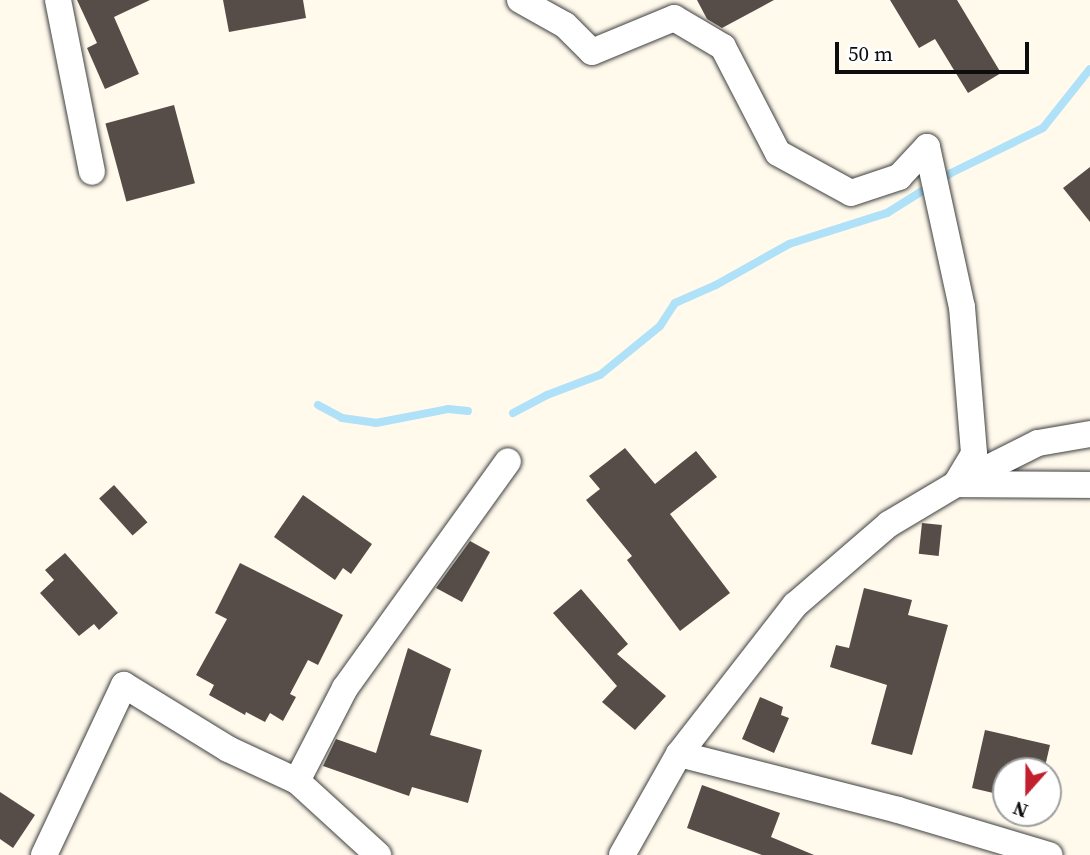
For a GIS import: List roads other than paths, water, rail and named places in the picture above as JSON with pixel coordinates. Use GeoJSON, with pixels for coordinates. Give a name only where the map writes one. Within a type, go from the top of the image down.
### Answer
{"type":"FeatureCollection","features":[{"type":"Feature","properties":{"kind":"street"},"geometry":{"type":"LineString","coordinates":[[58,0],[92,172]]}},
{"type":"Feature","properties":{"kind":"street"},"geometry":{"type":"LineString","coordinates":[[520,0],[565,25],[592,52],[674,18],[723,47],[778,153],[851,193],[899,177],[927,147],[962,307],[974,454],[956,484]]}},
{"type":"Feature","properties":{"kind":"street"},"geometry":{"type":"LineString","coordinates":[[622,855],[679,754],[795,605],[889,524],[956,484],[1038,443],[1090,434]]}},
{"type":"Feature","properties":{"kind":"street"},"geometry":{"type":"LineString","coordinates":[[297,781],[345,688],[508,461]]}},
{"type":"Feature","properties":{"kind":"street"},"geometry":{"type":"LineString","coordinates":[[956,484],[1090,485]]}},
{"type":"Feature","properties":{"kind":"street"},"geometry":{"type":"LineString","coordinates":[[44,855],[124,685],[228,748],[297,781],[378,855]]}},
{"type":"Feature","properties":{"kind":"street"},"geometry":{"type":"LineString","coordinates":[[679,754],[898,810],[1049,855]]}},
{"type":"Feature","properties":{"kind":"waterway"},"geometry":{"type":"LineString","coordinates":[[513,413],[547,395],[600,375],[660,326],[675,303],[716,285],[789,244],[887,213],[951,173],[1043,128],[1090,69]]}},
{"type":"Feature","properties":{"kind":"waterway"},"geometry":{"type":"LineString","coordinates":[[318,405],[342,418],[376,423],[448,409],[468,411]]}}]}
